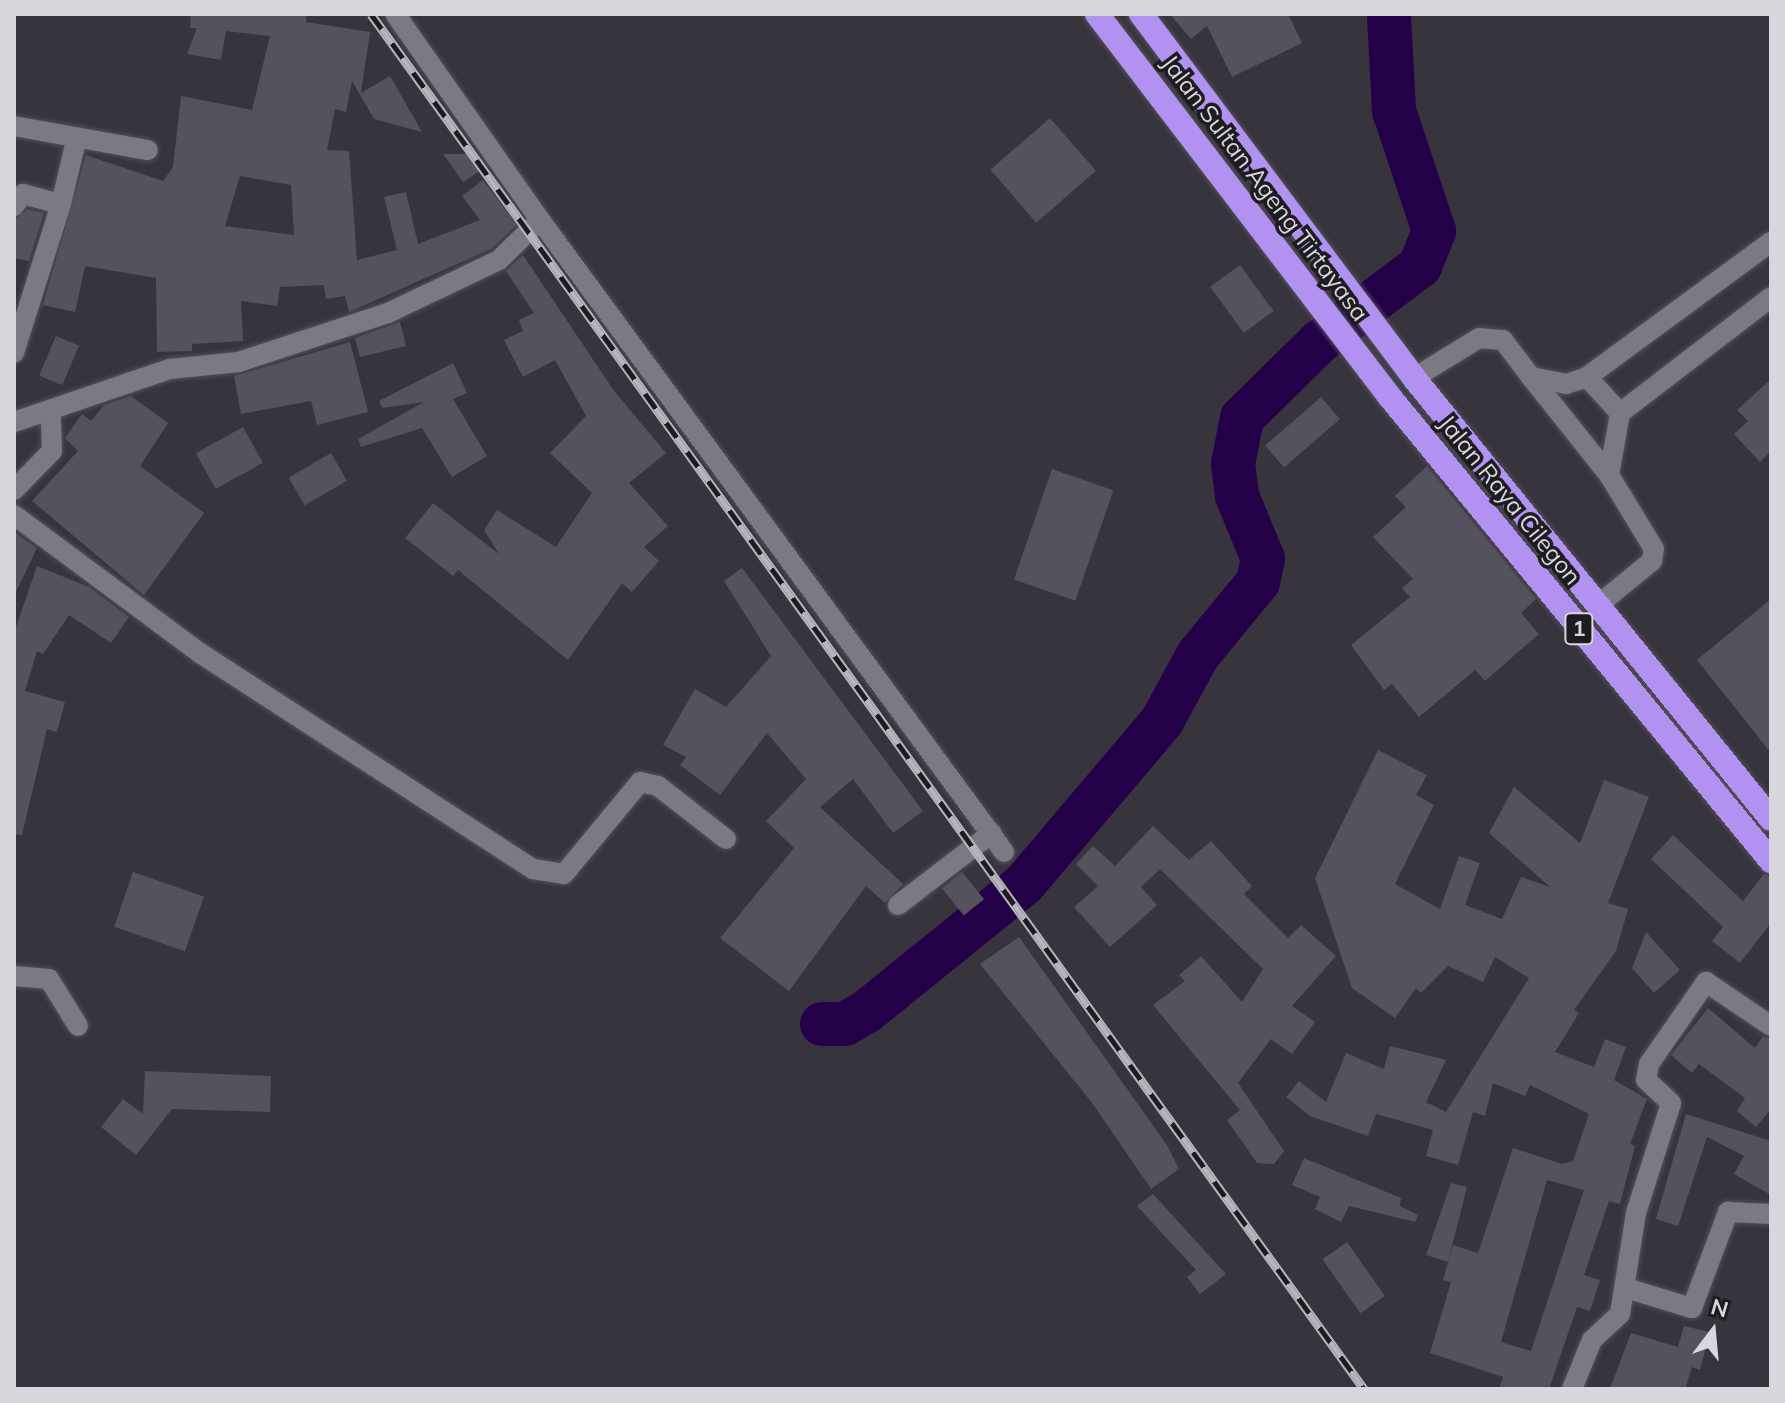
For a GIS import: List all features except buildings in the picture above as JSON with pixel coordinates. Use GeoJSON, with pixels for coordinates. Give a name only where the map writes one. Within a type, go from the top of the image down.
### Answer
{"type":"FeatureCollection","features":[{"type":"Feature","properties":{"kind":"highway","name":"Jalan Sultan Ageng Tirtayasa"},"geometry":{"type":"LineString","coordinates":[[1097,14],[1389,396]]}},
{"type":"Feature","properties":{"kind":"highway","name":"Jalan Sultan Ageng Tirtayasa"},"geometry":{"type":"LineString","coordinates":[[1141,14],[1414,378]]}},
{"type":"Feature","properties":{"kind":"highway","name":"Jalan Raya Cilegon"},"geometry":{"type":"LineString","coordinates":[[1414,378],[1771,819]]}},
{"type":"Feature","properties":{"kind":"highway","name":"Jalan Raya Cilegon"},"geometry":{"type":"LineString","coordinates":[[1389,396],[1771,861]]}},
{"type":"Feature","properties":{"kind":"street"},"geometry":{"type":"LineString","coordinates":[[395,14],[540,220],[1004,852]]}},
{"type":"Feature","properties":{"kind":"street"},"geometry":{"type":"LineString","coordinates":[[14,126],[76,141],[148,150]]}},
{"type":"Feature","properties":{"kind":"street"},"geometry":{"type":"LineString","coordinates":[[14,353],[61,204],[76,141]]}},
{"type":"Feature","properties":{"kind":"street"},"geometry":{"type":"LineString","coordinates":[[14,206],[23,194],[61,204]]}},
{"type":"Feature","properties":{"kind":"street"},"geometry":{"type":"LineString","coordinates":[[14,422],[51,415],[73,398],[170,369],[239,362],[402,308],[499,260],[540,220]]}},
{"type":"Feature","properties":{"kind":"street"},"geometry":{"type":"LineString","coordinates":[[1531,377],[1566,384],[1587,377],[1771,242]]}},
{"type":"Feature","properties":{"kind":"street"},"geometry":{"type":"LineString","coordinates":[[1609,475],[1620,413],[1771,297]]}},
{"type":"Feature","properties":{"kind":"street"},"geometry":{"type":"LineString","coordinates":[[1414,378],[1479,338],[1503,340],[1609,475],[1654,549],[1652,561],[1598,605]]}},
{"type":"Feature","properties":{"kind":"street"},"geometry":{"type":"LineString","coordinates":[[1587,377],[1620,413]]}},
{"type":"Feature","properties":{"kind":"street"},"geometry":{"type":"LineString","coordinates":[[14,490],[52,451],[51,415]]}},
{"type":"Feature","properties":{"kind":"street"},"geometry":{"type":"LineString","coordinates":[[14,515],[200,653],[533,869],[564,874],[640,782],[658,786],[726,839]]}},
{"type":"Feature","properties":{"kind":"street"},"geometry":{"type":"LineString","coordinates":[[898,905],[992,833]]}},
{"type":"Feature","properties":{"kind":"street"},"geometry":{"type":"LineString","coordinates":[[14,976],[49,979],[78,1026]]}},
{"type":"Feature","properties":{"kind":"street"},"geometry":{"type":"LineString","coordinates":[[1572,1389],[1592,1340],[1620,1314],[1636,1213],[1671,1103],[1646,1080],[1649,1064],[1706,982],[1771,1026]]}},
{"type":"Feature","properties":{"kind":"street"},"geometry":{"type":"LineString","coordinates":[[1626,1288],[1692,1308],[1728,1212],[1771,1214]]}},
{"type":"Feature","properties":{"kind":"waterway"},"geometry":{"type":"LineString","coordinates":[[822,1024],[845,1024],[866,1012],[1024,884],[1162,721],[1198,655],[1258,582],[1263,559],[1237,496],[1233,464],[1242,418],[1318,343],[1420,266],[1434,231],[1394,111],[1389,14]]}},
{"type":"Feature","properties":{"kind":"railway"},"geometry":{"type":"LineString","coordinates":[[371,14],[1364,1389]]}}]}
